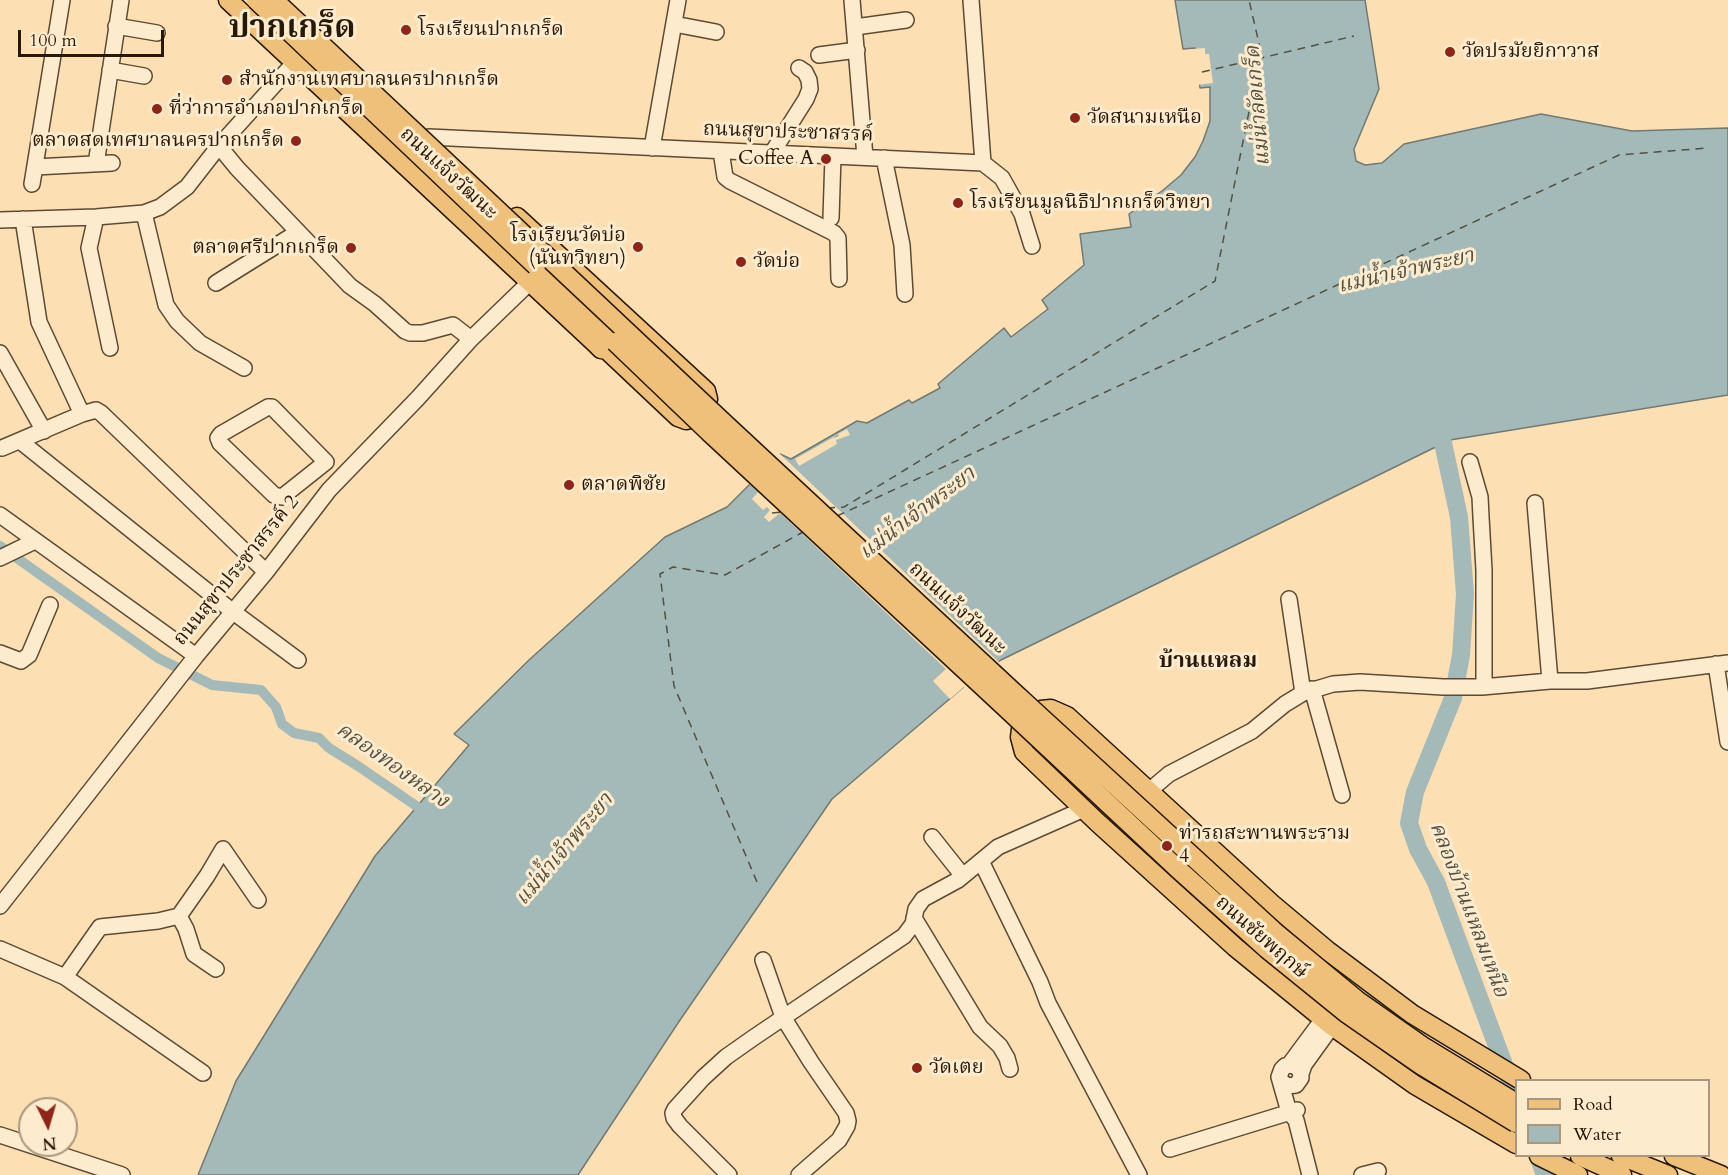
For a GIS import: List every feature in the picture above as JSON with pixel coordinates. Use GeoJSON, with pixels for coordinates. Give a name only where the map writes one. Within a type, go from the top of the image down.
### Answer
{"type":"FeatureCollection","features":[{"type":"Feature","properties":{"kind":"main road","name":"ถนนแจ้งวัฒนะ"},"geometry":{"type":"LineString","coordinates":[[228,0],[401,161],[533,274],[1014,704]]}},
{"type":"Feature","properties":{"kind":"main road"},"geometry":{"type":"LineString","coordinates":[[241,0],[533,274]]}},
{"type":"Feature","properties":{"kind":"main road","name":"ถนนแจ้งวัฒนะ"},"geometry":{"type":"LineString","coordinates":[[256,0],[533,274],[601,349],[607,350],[678,417],[686,420],[698,417],[705,410],[708,399],[706,391],[429,137],[286,0]]}},
{"type":"Feature","properties":{"kind":"main road","name":"ถนนแจ้งวัฒนะ"},"geometry":{"type":"LineString","coordinates":[[274,0],[1014,704]]}},
{"type":"Feature","properties":{"kind":"main road"},"geometry":{"type":"LineString","coordinates":[[401,161],[429,137]]}},
{"type":"Feature","properties":{"kind":"main road"},"geometry":{"type":"LineString","coordinates":[[607,350],[625,335],[631,324]]}},
{"type":"Feature","properties":{"kind":"main road","name":"ถนนชัยพฤกษ์"},"geometry":{"type":"LineString","coordinates":[[1014,704],[1276,933],[1339,985],[1424,1047],[1515,1102]]}},
{"type":"Feature","properties":{"kind":"main road","name":"ถนนชัยพฤกษ์"},"geometry":{"type":"LineString","coordinates":[[1014,704],[1206,894],[1267,949],[1346,1013],[1431,1071],[1515,1122]]}},
{"type":"Feature","properties":{"kind":"main road","name":"ถนนชัยพฤกษ์"},"geometry":{"type":"LineString","coordinates":[[1515,1143],[1415,1085],[1328,1023],[1268,976],[1024,752],[1020,743],[1022,729],[1029,717],[1041,710],[1051,709],[1067,716],[1298,927],[1383,994],[1438,1031],[1519,1079]]}},
{"type":"Feature","properties":{"kind":"main road"},"geometry":{"type":"LineString","coordinates":[[1268,976],[1289,983],[1298,981],[1311,969],[1313,952],[1311,944],[1298,927]]}},
{"type":"Feature","properties":{"kind":"main road"},"geometry":{"type":"LineString","coordinates":[[1543,1157],[1578,1175]]}},
{"type":"Feature","properties":{"kind":"main road"},"geometry":{"type":"LineString","coordinates":[[1626,1157],[1668,1175]]}},
{"type":"Feature","properties":{"kind":"main road"},"geometry":{"type":"LineString","coordinates":[[1679,1157],[1721,1175]]}},
{"type":"Feature","properties":{"kind":"main road"},"geometry":{"type":"LineString","coordinates":[[1588,1159],[1622,1175]]}},
{"type":"Feature","properties":{"kind":"street"},"geometry":{"type":"LineString","coordinates":[[32,184],[62,0]]}},
{"type":"Feature","properties":{"kind":"street"},"geometry":{"type":"LineString","coordinates":[[96,164],[121,0]]}},
{"type":"Feature","properties":{"kind":"street"},"geometry":{"type":"LineString","coordinates":[[652,148],[678,0]]}},
{"type":"Feature","properties":{"kind":"street"},"geometry":{"type":"LineString","coordinates":[[852,0],[866,157]]}},
{"type":"Feature","properties":{"kind":"street"},"geometry":{"type":"LineString","coordinates":[[971,0],[982,163],[1002,178],[1022,214],[1032,246]]}},
{"type":"Feature","properties":{"kind":"street"},"geometry":{"type":"LineString","coordinates":[[855,27],[906,20]]}},
{"type":"Feature","properties":{"kind":"street"},"geometry":{"type":"LineString","coordinates":[[674,24],[716,32]]}},
{"type":"Feature","properties":{"kind":"street"},"geometry":{"type":"LineString","coordinates":[[116,26],[157,33]]}},
{"type":"Feature","properties":{"kind":"street"},"geometry":{"type":"LineString","coordinates":[[819,55],[857,50]]}},
{"type":"Feature","properties":{"kind":"street"},"geometry":{"type":"LineString","coordinates":[[0,219],[96,217],[144,213],[160,207],[187,187],[219,146],[294,63]]}},
{"type":"Feature","properties":{"kind":"street"},"geometry":{"type":"LineString","coordinates":[[772,153],[810,89],[805,72],[799,68]]}},
{"type":"Feature","properties":{"kind":"street"},"geometry":{"type":"LineString","coordinates":[[110,70],[144,76]]}},
{"type":"Feature","properties":{"kind":"street","name":"ถนนสุขาประชาสรรค์"},"geometry":{"type":"LineString","coordinates":[[429,137],[982,163]]}},
{"type":"Feature","properties":{"kind":"street"},"geometry":{"type":"LineString","coordinates":[[219,146],[237,168],[350,286],[375,304],[405,331],[423,333],[453,325],[471,339]]}},
{"type":"Feature","properties":{"kind":"street"},"geometry":{"type":"LineString","coordinates":[[722,151],[725,177],[730,181],[834,233],[838,238],[839,279]]}},
{"type":"Feature","properties":{"kind":"street"},"geometry":{"type":"LineString","coordinates":[[831,218],[833,156]]}},
{"type":"Feature","properties":{"kind":"street"},"geometry":{"type":"LineString","coordinates":[[884,158],[902,245],[905,294]]}},
{"type":"Feature","properties":{"kind":"street"},"geometry":{"type":"LineString","coordinates":[[35,167],[112,163]]}},
{"type":"Feature","properties":{"kind":"street"},"geometry":{"type":"LineString","coordinates":[[144,213],[166,305],[177,321],[200,343],[244,368]]}},
{"type":"Feature","properties":{"kind":"street"},"geometry":{"type":"LineString","coordinates":[[96,217],[89,248],[110,348]]}},
{"type":"Feature","properties":{"kind":"street"},"geometry":{"type":"LineString","coordinates":[[23,219],[39,322],[82,414]]}},
{"type":"Feature","properties":{"kind":"street"},"geometry":{"type":"LineString","coordinates":[[216,283],[298,232]]}},
{"type":"Feature","properties":{"kind":"street","name":"ถนนสุขาประชาสรรค์ 2"},"geometry":{"type":"LineString","coordinates":[[0,906],[192,661],[342,476],[533,274]]}},
{"type":"Feature","properties":{"kind":"street"},"geometry":{"type":"LineString","coordinates":[[0,353],[44,432]]}},
{"type":"Feature","properties":{"kind":"street"},"geometry":{"type":"LineString","coordinates":[[327,462],[282,497],[278,497],[218,438],[263,408],[272,407],[342,476]]}},
{"type":"Feature","properties":{"kind":"street"},"geometry":{"type":"LineString","coordinates":[[2,448],[96,410],[266,572]]}},
{"type":"Feature","properties":{"kind":"street"},"geometry":{"type":"LineString","coordinates":[[20,441],[232,611],[298,660]]}},
{"type":"Feature","properties":{"kind":"street"},"geometry":{"type":"LineString","coordinates":[[1470,462],[1480,497],[1484,551],[1479,687]]}},
{"type":"Feature","properties":{"kind":"street"},"geometry":{"type":"LineString","coordinates":[[1534,503],[1550,681]]}},
{"type":"Feature","properties":{"kind":"street"},"geometry":{"type":"LineString","coordinates":[[0,515],[192,661]]}},
{"type":"Feature","properties":{"kind":"street"},"geometry":{"type":"LineString","coordinates":[[0,558],[35,541]]}},
{"type":"Feature","properties":{"kind":"street"},"geometry":{"type":"LineString","coordinates":[[1289,599],[1307,691],[1342,795]]}},
{"type":"Feature","properties":{"kind":"street"},"geometry":{"type":"LineString","coordinates":[[0,653],[21,661],[29,656],[50,605]]}},
{"type":"Feature","properties":{"kind":"street"},"geometry":{"type":"LineString","coordinates":[[1149,791],[1169,774],[1265,723],[1285,704],[1307,691],[1333,684],[1360,682],[1479,687],[1550,681],[1587,681],[1722,664],[1728,742]]}},
{"type":"Feature","properties":{"kind":"street"},"geometry":{"type":"LineString","coordinates":[[729,1175],[676,1122],[673,1113],[687,1095],[726,1057],[904,936],[913,924],[916,909],[923,899],[963,876],[1005,844],[1084,809]]}},
{"type":"Feature","properties":{"kind":"street"},"geometry":{"type":"LineString","coordinates":[[932,837],[963,876]]}},
{"type":"Feature","properties":{"kind":"street"},"geometry":{"type":"LineString","coordinates":[[65,976],[100,927],[158,921],[179,916],[223,849],[258,900]]}},
{"type":"Feature","properties":{"kind":"street"},"geometry":{"type":"LineString","coordinates":[[981,861],[1040,982],[1048,1004],[1138,1175]]}},
{"type":"Feature","properties":{"kind":"street"},"geometry":{"type":"LineString","coordinates":[[179,916],[194,954],[216,969]]}},
{"type":"Feature","properties":{"kind":"street"},"geometry":{"type":"LineString","coordinates":[[914,918],[980,1027],[994,1038],[1004,1052],[1010,1069]]}},
{"type":"Feature","properties":{"kind":"street"},"geometry":{"type":"LineString","coordinates":[[0,949],[65,976],[203,1073]]}},
{"type":"Feature","properties":{"kind":"street"},"geometry":{"type":"LineString","coordinates":[[763,960],[783,1017],[846,1113],[848,1121],[848,1126],[839,1140],[800,1175]]}},
{"type":"Feature","properties":{"kind":"street"},"geometry":{"type":"LineString","coordinates":[[1294,1114],[1295,1075],[1304,1065],[1328,1023]]}},
{"type":"Feature","properties":{"kind":"street"},"geometry":{"type":"LineString","coordinates":[[1295,1075],[1281,1069],[1279,1077],[1294,1114],[1310,1175]]}},
{"type":"Feature","properties":{"kind":"street"},"geometry":{"type":"LineString","coordinates":[[1170,1149],[1294,1114]]}},
{"type":"Feature","properties":{"kind":"street"},"geometry":{"type":"LineString","coordinates":[[0,1135],[122,1175]]}},
{"type":"Feature","properties":{"kind":"street"},"geometry":{"type":"LineString","coordinates":[[1362,1175],[1378,1171]]}},
{"type":"Feature","properties":{"kind":"water"},"geometry":{"type":"Polygon","coordinates":[[[1175,0],[1365,0],[1379,89],[1354,149],[1356,161],[1365,165],[1382,163],[1404,144],[1541,114],[1632,131],[1728,128],[1728,395],[1450,440],[1001,660],[966,685],[832,799],[678,1023],[578,1175],[198,1175],[236,1081],[375,856],[469,745],[454,734],[529,660],[665,537],[727,507],[780,454],[791,459],[857,421],[867,423],[909,400],[912,403],[940,388],[938,384],[1004,328],[1011,337],[1048,309],[1042,300],[1084,265],[1080,234],[1131,227],[1129,214],[1181,175],[1195,157],[1210,121],[1210,87],[1200,88],[1195,48],[1183,49],[1175,0]]]}},
{"type":"Feature","properties":{"kind":"pier"},"geometry":{"type":"Polygon","coordinates":[[[1205,48],[1205,54],[1209,54],[1213,83],[1197,85],[1193,49],[1205,48]]]}},
{"type":"Feature","properties":{"kind":"pier"},"geometry":{"type":"Polygon","coordinates":[[[847,429],[850,435],[836,440],[837,444],[799,466],[795,459],[839,436],[838,434],[847,429]]]}},
{"type":"Feature","properties":{"kind":"pier"},"geometry":{"type":"Polygon","coordinates":[[[778,452],[1001,664],[967,689],[964,687],[950,699],[933,681],[946,669],[780,513],[769,522],[764,517],[770,510],[767,507],[763,510],[752,499],[758,492],[748,483],[778,452]]]}},
{"type":"Feature","properties":{"kind":"waterway","name":"คลองบ้านแหลมเหนือ"},"geometry":{"type":"LineString","coordinates":[[1430,424],[1443,443],[1459,517],[1465,594],[1461,655],[1453,698],[1415,792],[1409,823],[1418,849],[1436,882],[1515,1094]]}},
{"type":"Feature","properties":{"kind":"waterway","name":"คลองทองหลาง"},"geometry":{"type":"LineString","coordinates":[[0,546],[158,658],[212,685],[261,690],[276,707],[282,724],[294,733],[319,738],[329,748],[428,814]]}},
{"type":"Feature","properties":{"kind":"waterway","name":"คลองบ้านแหลมเหนือ"},"geometry":{"type":"LineString","coordinates":[[1538,1157],[1545,1175]]}},
{"type":"Feature","properties":{"kind":"ferry route"},"geometry":{"type":"LineString","coordinates":[[827,508],[844,507],[1215,281],[1261,52],[1249,0]]}},
{"type":"Feature","properties":{"kind":"ferry route"},"geometry":{"type":"LineString","coordinates":[[1202,72],[1354,36]]}},
{"type":"Feature","properties":{"kind":"ferry route"},"geometry":{"type":"LineString","coordinates":[[837,516],[1619,155],[1707,148]]}},
{"type":"Feature","properties":{"kind":"ferry route"},"geometry":{"type":"LineString","coordinates":[[772,513],[783,512]]}},
{"type":"Feature","properties":{"kind":"ferry route"},"geometry":{"type":"LineString","coordinates":[[757,882],[674,686],[660,574],[673,567],[725,575],[803,532]]}},
{"type":"Feature","properties":{"kind":"place","name":"โรงเรียนปากเกร็ด"},"geometry":{"type":"Point","coordinates":[406,30]}},
{"type":"Feature","properties":{"kind":"place","name":"วัดปรมัยยิกาวาส"},"geometry":{"type":"Point","coordinates":[1450,52]}},
{"type":"Feature","properties":{"kind":"place","name":"สำนักงานเทศบาลนครปากเกร็ด"},"geometry":{"type":"Point","coordinates":[227,80]}},
{"type":"Feature","properties":{"kind":"place","name":"ที่ว่าการอำเภอปากเกร็ด"},"geometry":{"type":"Point","coordinates":[157,109]}},
{"type":"Feature","properties":{"kind":"place","name":"วัดสนามเหนือ"},"geometry":{"type":"Point","coordinates":[1075,118]}},
{"type":"Feature","properties":{"kind":"place","name":"ตลาดสดเทศบาลนครปากเกร็ด"},"geometry":{"type":"Point","coordinates":[296,141]}},
{"type":"Feature","properties":{"kind":"place","name":"Coffee A"},"geometry":{"type":"Point","coordinates":[826,159]}},
{"type":"Feature","properties":{"kind":"place","name":"โรงเรียนมูลนิธิปากเกร็ดวิทยา"},"geometry":{"type":"Point","coordinates":[958,203]}},
{"type":"Feature","properties":{"kind":"place","name":"โรงเรียนวัดบ่อ (นันทวิทยา)"},"geometry":{"type":"Point","coordinates":[638,247]}},
{"type":"Feature","properties":{"kind":"place","name":"ตลาดศรีปากเกร็ด"},"geometry":{"type":"Point","coordinates":[351,248]}},
{"type":"Feature","properties":{"kind":"place","name":"วัดบ่อ"},"geometry":{"type":"Point","coordinates":[741,262]}},
{"type":"Feature","properties":{"kind":"place","name":"ตลาดพิชัย"},"geometry":{"type":"Point","coordinates":[569,485]}},
{"type":"Feature","properties":{"kind":"place","name":"ท่ารถสะพานพระราม 4"},"geometry":{"type":"Point","coordinates":[1167,846]}},
{"type":"Feature","properties":{"kind":"place","name":"วัดเตย"},"geometry":{"type":"Point","coordinates":[917,1068]}},
{"type":"Feature","properties":{"kind":"district","name":"ปากเกร็ด"},"geometry":{"type":"Point","coordinates":[292,30]}},
{"type":"Feature","properties":{"kind":"district","name":"บ้านแหลม"},"geometry":{"type":"Point","coordinates":[1208,662]}},
{"type":"Feature","properties":{"kind":"water label","name":"แม่น้ำลัดเกร็ด"},"geometry":{"type":"Point","coordinates":[1259,106]}},
{"type":"Feature","properties":{"kind":"water label","name":"แม่น้ำเจ้าพระยา"},"geometry":{"type":"Point","coordinates":[1406,272]}},
{"type":"Feature","properties":{"kind":"water label","name":"แม่น้ำเจ้าพระยา"},"geometry":{"type":"Point","coordinates":[918,514]}},
{"type":"Feature","properties":{"kind":"water label","name":"แม่น้ำเจ้าพระยา"},"geometry":{"type":"Point","coordinates":[565,850]}}]}
